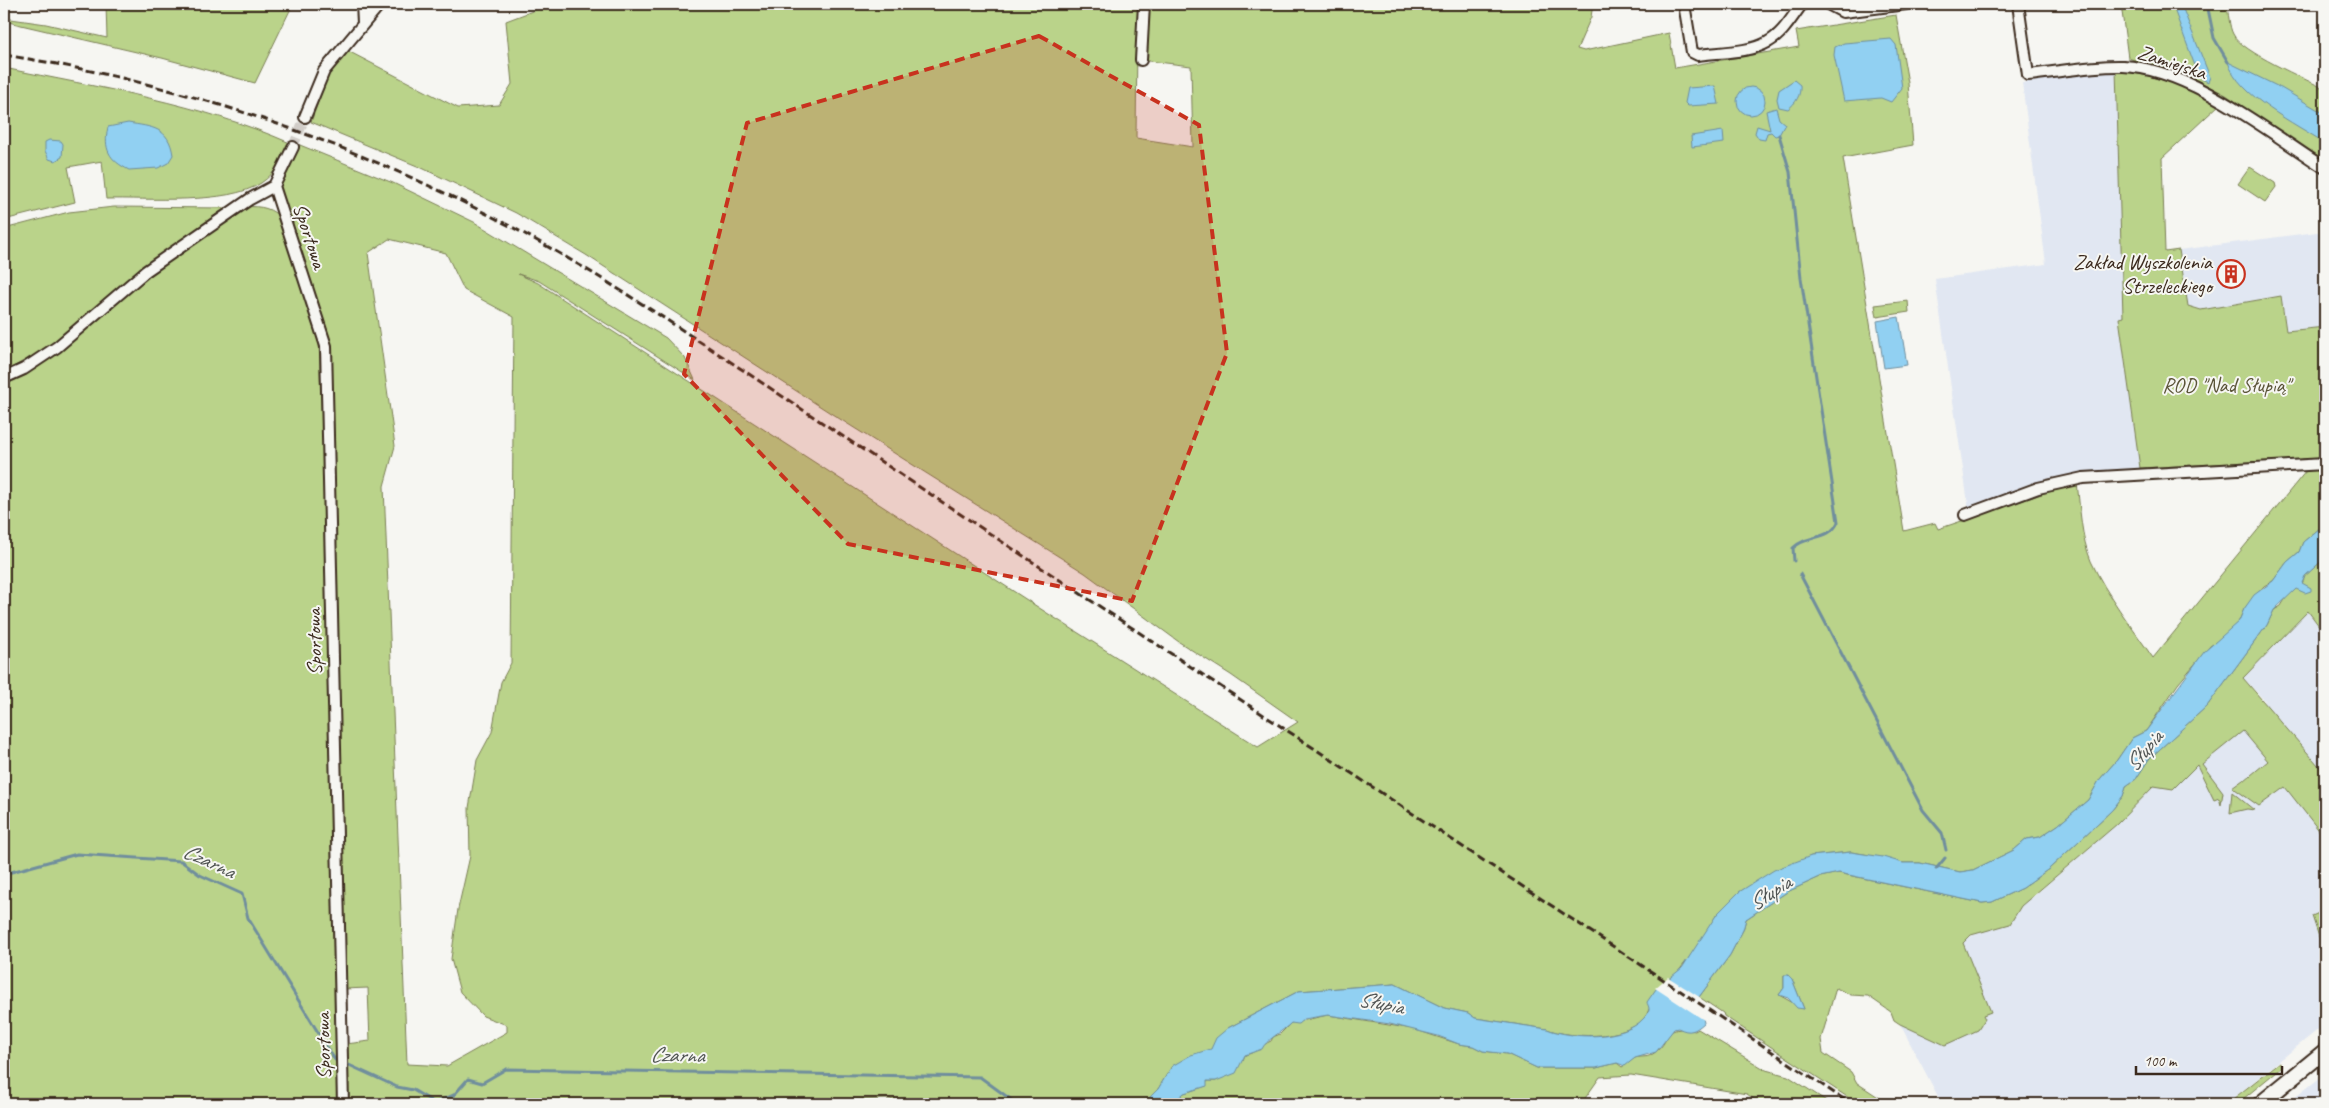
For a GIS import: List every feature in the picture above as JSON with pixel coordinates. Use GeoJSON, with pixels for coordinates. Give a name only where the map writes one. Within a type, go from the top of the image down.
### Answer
{"type":"FeatureCollection","features":[{"type":"Feature","properties":{"kind":"main road"},"geometry":{"type":"LineString","coordinates":[[2260,1104],[2325,1051]]}},
{"type":"Feature","properties":{"kind":"street"},"geometry":{"type":"LineString","coordinates":[[362,4],[363,24]]}},
{"type":"Feature","properties":{"kind":"street"},"geometry":{"type":"LineString","coordinates":[[305,117],[324,71],[380,4]]}},
{"type":"Feature","properties":{"kind":"street"},"geometry":{"type":"LineString","coordinates":[[1142,60],[1144,4]]}},
{"type":"Feature","properties":{"kind":"street"},"geometry":{"type":"LineString","coordinates":[[1684,4],[1692,52],[1698,55],[1757,46],[1768,42],[1780,32],[1802,4]]}},
{"type":"Feature","properties":{"kind":"street"},"geometry":{"type":"LineString","coordinates":[[1828,4],[1843,12],[1906,4]]}},
{"type":"Feature","properties":{"kind":"street","name":"Zamiejska"},"geometry":{"type":"LineString","coordinates":[[2018,4],[2028,75],[2123,66],[2149,70],[2201,88],[2325,168]]}},
{"type":"Feature","properties":{"kind":"street","name":"Sportowa"},"geometry":{"type":"LineString","coordinates":[[4,378],[24,369],[57,347],[146,271],[250,199],[274,186],[294,147]]}},
{"type":"Feature","properties":{"kind":"street","name":"Sportowa"},"geometry":{"type":"LineString","coordinates":[[274,186],[326,346],[343,1104]]}},
{"type":"Feature","properties":{"kind":"street"},"geometry":{"type":"LineString","coordinates":[[1965,515],[2038,488],[2083,478],[2325,464]]}},
{"type":"Feature","properties":{"kind":"highlighted area"},"geometry":{"type":"Polygon","coordinates":[[[1039,36],[1199,125],[1227,353],[1132,601],[848,544],[684,374],[747,123],[1039,36]]]}},
{"type":"Feature","properties":{"kind":"shaded area"},"geometry":{"type":"Polygon","coordinates":[[[2116,69],[2123,317],[2119,318],[2140,468],[2076,474],[1969,510],[1935,279],[2046,264],[2022,83],[2116,69]]]}},
{"type":"Feature","properties":{"kind":"shaded area"},"geometry":{"type":"Polygon","coordinates":[[[2325,231],[2325,327],[2286,331],[2281,296],[2201,310],[2188,306],[2179,250],[2325,231]]]}},
{"type":"Feature","properties":{"kind":"shaded area"},"geometry":{"type":"Polygon","coordinates":[[[2308,611],[2325,634],[2325,1024],[2226,1104],[1942,1104],[1900,1024],[1904,1017],[1885,992],[2035,895],[2117,824],[2152,788],[2265,701],[2243,678],[2308,611]]]}},
{"type":"Feature","properties":{"kind":"shaded area"},"geometry":{"type":"Polygon","coordinates":[[[2325,1074],[2325,1104],[2291,1104],[2289,1102],[2325,1074]]]}},
{"type":"Feature","properties":{"kind":"green space"},"geometry":{"type":"Polygon","coordinates":[[[106,4],[293,4],[255,83],[162,58],[4,21],[4,18],[46,24],[107,38],[106,4]]]}},
{"type":"Feature","properties":{"kind":"green space"},"geometry":{"type":"Polygon","coordinates":[[[551,4],[1140,4],[1137,41],[1136,138],[1193,147],[1191,66],[1141,60],[1145,4],[1593,4],[1591,17],[1577,49],[1584,51],[1669,33],[1675,68],[1799,47],[1796,31],[1896,15],[1908,83],[1913,145],[1843,158],[1904,531],[1935,523],[1938,529],[2077,482],[2083,532],[2091,561],[2112,599],[2153,658],[2306,471],[2325,469],[2325,524],[2303,542],[2299,552],[2287,562],[2273,581],[2264,586],[2244,609],[2239,621],[2222,638],[2210,646],[2178,684],[2146,731],[2132,738],[2117,760],[2100,779],[2088,800],[2058,825],[2040,837],[2027,839],[2014,850],[1973,870],[1960,872],[1920,863],[1903,863],[1851,852],[1811,856],[1739,892],[1717,914],[1699,945],[1643,1019],[1633,1027],[1619,1032],[1604,1035],[1572,1035],[1547,1029],[1475,1018],[1468,1013],[1444,1008],[1395,984],[1299,991],[1228,1028],[1212,1049],[1172,1066],[1158,1089],[1143,1104],[904,1104],[890,1099],[666,1104],[347,1104],[346,1044],[370,1041],[368,988],[344,989],[326,346],[274,186],[295,143],[393,183],[474,222],[666,338],[685,358],[695,380],[539,281],[518,274],[538,283],[1047,613],[1258,747],[1298,722],[1231,675],[1179,642],[1085,573],[832,414],[586,255],[516,213],[422,168],[311,122],[329,71],[346,50],[458,108],[499,105],[512,84],[506,21],[551,4]],[[389,239],[368,253],[395,446],[384,486],[407,1064],[447,1066],[507,1032],[507,1025],[483,1016],[460,992],[451,959],[458,909],[470,856],[469,808],[477,760],[492,732],[501,682],[511,663],[514,317],[464,290],[446,253],[389,239]]]}},
{"type":"Feature","properties":{"kind":"green space"},"geometry":{"type":"Polygon","coordinates":[[[2121,4],[2226,4],[2232,31],[2238,41],[2261,57],[2325,89],[2325,163],[2226,95],[2191,77],[2128,58],[2121,4]]]}},
{"type":"Feature","properties":{"kind":"green space"},"geometry":{"type":"Polygon","coordinates":[[[4,68],[185,107],[256,129],[290,143],[285,155],[271,175],[247,190],[228,195],[186,199],[106,199],[102,161],[68,167],[75,202],[4,220],[4,68]]]}},
{"type":"Feature","properties":{"kind":"green space","name":"ROD \"Nad Słupią\""},"geometry":{"type":"Polygon","coordinates":[[[2116,69],[2183,86],[2220,104],[2162,158],[2165,252],[2179,250],[2188,306],[2201,310],[2281,296],[2286,331],[2325,327],[2325,458],[2140,468],[2119,318],[2123,317],[2116,69]]]}},
{"type":"Feature","properties":{"kind":"green space"},"geometry":{"type":"Polygon","coordinates":[[[2250,167],[2275,183],[2276,187],[2265,202],[2238,184],[2250,167]]]}},
{"type":"Feature","properties":{"kind":"green space"},"geometry":{"type":"Polygon","coordinates":[[[114,207],[225,208],[158,256],[47,348],[4,372],[4,229],[69,212],[114,207]]]}},
{"type":"Feature","properties":{"kind":"green space"},"geometry":{"type":"Polygon","coordinates":[[[241,207],[262,207],[271,210],[279,216],[319,340],[324,488],[337,1104],[4,1104],[4,381],[241,207]]]}},
{"type":"Feature","properties":{"kind":"green space"},"geometry":{"type":"Polygon","coordinates":[[[1908,301],[1909,312],[1877,317],[1875,305],[1908,301]]]}},
{"type":"Feature","properties":{"kind":"green space"},"geometry":{"type":"Polygon","coordinates":[[[2325,558],[2325,634],[2308,611],[2243,678],[2325,773],[2325,838],[2285,787],[2259,806],[2232,787],[2243,779],[2245,780],[2268,761],[2243,731],[2202,764],[2223,792],[2221,805],[2219,798],[2214,800],[2197,765],[2173,789],[2154,786],[2117,824],[2021,906],[2010,924],[1971,935],[1963,943],[1991,1012],[1983,1015],[1985,1019],[1978,1030],[1945,1045],[1900,1024],[1894,1020],[1891,1012],[1868,996],[1851,995],[1836,988],[1821,1039],[1823,1053],[1851,1072],[1857,1083],[1889,1104],[1858,1104],[1724,1016],[1723,1013],[1699,997],[1730,955],[1743,930],[1746,919],[1787,892],[1820,877],[1838,873],[1982,903],[1992,902],[2022,888],[2050,868],[2112,810],[2123,796],[2126,786],[2136,779],[2149,759],[2207,706],[2267,625],[2274,610],[2281,606],[2287,596],[2302,584],[2305,576],[2325,558]],[[1784,975],[1784,988],[1779,995],[1804,1009],[1792,979],[1784,975]]]}},
{"type":"Feature","properties":{"kind":"green space"},"geometry":{"type":"Polygon","coordinates":[[[2232,792],[2254,810],[2247,809],[2230,813],[2232,792]]]}},
{"type":"Feature","properties":{"kind":"green space"},"geometry":{"type":"Polygon","coordinates":[[[2321,912],[2325,918],[2325,955],[2312,916],[2321,912]]]}},
{"type":"Feature","properties":{"kind":"green space"},"geometry":{"type":"Polygon","coordinates":[[[1328,1015],[1413,1029],[1459,1044],[1473,1046],[1483,1051],[1507,1054],[1537,1068],[1596,1068],[1617,1063],[1622,1067],[1635,1058],[1651,1055],[1663,1045],[1672,1032],[1684,1029],[1695,1031],[1698,1029],[1766,1070],[1788,1076],[1831,1104],[1761,1104],[1747,1094],[1631,1075],[1600,1077],[1581,1104],[1172,1104],[1184,1093],[1206,1086],[1207,1081],[1216,1081],[1243,1060],[1245,1055],[1252,1053],[1271,1041],[1273,1037],[1280,1034],[1291,1023],[1328,1015]]]}},
{"type":"Feature","properties":{"kind":"green space"},"geometry":{"type":"Polygon","coordinates":[[[2280,1062],[2283,1066],[2237,1104],[2233,1099],[2280,1062]]]}},
{"type":"Feature","properties":{"kind":"water"},"geometry":{"type":"Polygon","coordinates":[[[2172,4],[2181,4],[2210,77],[2208,82],[2198,74],[2172,4]]]}},
{"type":"Feature","properties":{"kind":"water"},"geometry":{"type":"Polygon","coordinates":[[[1891,39],[1896,45],[1902,88],[1891,102],[1881,98],[1844,101],[1834,55],[1835,47],[1844,43],[1891,39]]]}},
{"type":"Feature","properties":{"kind":"water"},"geometry":{"type":"Polygon","coordinates":[[[2228,62],[2281,88],[2325,114],[2325,143],[2255,98],[2234,74],[2228,62]]]}},
{"type":"Feature","properties":{"kind":"water"},"geometry":{"type":"Polygon","coordinates":[[[1794,80],[1800,85],[1797,99],[1788,109],[1779,107],[1777,99],[1779,90],[1794,80]]]}},
{"type":"Feature","properties":{"kind":"water"},"geometry":{"type":"Polygon","coordinates":[[[1715,86],[1719,104],[1688,106],[1685,103],[1688,88],[1715,86]]]}},
{"type":"Feature","properties":{"kind":"water"},"geometry":{"type":"Polygon","coordinates":[[[1751,87],[1761,91],[1765,101],[1761,111],[1751,115],[1741,111],[1737,101],[1741,91],[1751,87]]]}},
{"type":"Feature","properties":{"kind":"water"},"geometry":{"type":"Polygon","coordinates":[[[1776,108],[1779,119],[1785,124],[1779,135],[1775,136],[1771,132],[1767,133],[1765,140],[1759,139],[1755,133],[1757,126],[1770,130],[1766,111],[1776,108]]]}},
{"type":"Feature","properties":{"kind":"water"},"geometry":{"type":"Polygon","coordinates":[[[128,123],[158,130],[168,139],[173,155],[168,163],[158,168],[129,170],[112,158],[106,142],[108,127],[128,123]]]}},
{"type":"Feature","properties":{"kind":"water"},"geometry":{"type":"Polygon","coordinates":[[[1723,131],[1724,143],[1692,147],[1691,136],[1723,131]]]}},
{"type":"Feature","properties":{"kind":"water"},"geometry":{"type":"Polygon","coordinates":[[[49,140],[61,141],[63,144],[62,157],[55,161],[49,159],[45,151],[45,142],[49,140]]]}},
{"type":"Feature","properties":{"kind":"water"},"geometry":{"type":"Polygon","coordinates":[[[1899,317],[1907,365],[1884,368],[1877,321],[1899,317]]]}},
{"type":"Feature","properties":{"kind":"water","name":"Słupia"},"geometry":{"type":"Polygon","coordinates":[[[2325,524],[2325,558],[2305,576],[2302,583],[2311,588],[2311,591],[2305,593],[2296,589],[2274,610],[2267,625],[2207,706],[2149,759],[2136,779],[2126,786],[2123,796],[2112,810],[2050,868],[2022,888],[1992,902],[1982,903],[1839,873],[1820,877],[1787,892],[1746,919],[1743,930],[1730,955],[1699,997],[1704,1023],[1692,1031],[1674,1029],[1656,1052],[1635,1058],[1625,1066],[1617,1063],[1596,1068],[1537,1068],[1507,1054],[1483,1051],[1473,1046],[1459,1044],[1438,1036],[1390,1024],[1328,1015],[1304,1019],[1298,1024],[1291,1023],[1262,1049],[1245,1055],[1236,1073],[1216,1081],[1207,1081],[1207,1086],[1184,1093],[1172,1104],[1143,1104],[1158,1089],[1172,1066],[1191,1055],[1211,1049],[1216,1038],[1228,1028],[1299,991],[1395,984],[1444,1008],[1468,1013],[1475,1018],[1547,1029],[1570,1035],[1597,1036],[1611,1034],[1624,1031],[1643,1019],[1649,1010],[1647,1002],[1656,989],[1682,968],[1717,914],[1739,892],[1774,870],[1811,856],[1851,852],[1883,857],[1903,863],[1920,863],[1960,872],[1973,870],[2014,850],[2027,839],[2040,837],[2058,825],[2088,800],[2100,779],[2117,760],[2132,738],[2146,731],[2204,652],[2239,621],[2244,609],[2254,595],[2273,581],[2287,562],[2299,552],[2303,542],[2325,524]]]}},
{"type":"Feature","properties":{"kind":"water"},"geometry":{"type":"Polygon","coordinates":[[[1784,975],[1788,975],[1792,979],[1804,1009],[1797,1008],[1788,998],[1779,995],[1784,988],[1784,975]]]}},
{"type":"Feature","properties":{"kind":"pier"},"geometry":{"type":"Polygon","coordinates":[[[1668,977],[1701,998],[1707,1022],[1655,988],[1668,977]]]}},
{"type":"Feature","properties":{"kind":"waterway"},"geometry":{"type":"LineString","coordinates":[[2207,4],[2214,38],[2228,62]]}},
{"type":"Feature","properties":{"kind":"waterway"},"geometry":{"type":"LineString","coordinates":[[1779,135],[1790,172],[1801,278],[1838,522],[1830,532],[1805,541],[1793,548],[1794,561]]}},
{"type":"Feature","properties":{"kind":"waterway"},"geometry":{"type":"LineString","coordinates":[[1800,574],[1923,810],[1942,833],[1946,850]]}},
{"type":"Feature","properties":{"kind":"waterway","name":"Czarna"},"geometry":{"type":"LineString","coordinates":[[4,874],[77,854],[181,861],[200,875],[242,894],[248,918],[335,1060]]}},
{"type":"Feature","properties":{"kind":"waterway"},"geometry":{"type":"LineString","coordinates":[[1936,869],[1945,858]]}},
{"type":"Feature","properties":{"kind":"waterway","name":"Czarna"},"geometry":{"type":"LineString","coordinates":[[349,1065],[397,1087],[413,1090],[435,1103],[454,1095],[468,1079],[482,1083],[506,1069],[980,1077],[1017,1104]]}},
{"type":"Feature","properties":{"kind":"tunnel"},"geometry":{"type":"LineString","coordinates":[[293,147],[305,117]]}},
{"type":"Feature","properties":{"kind":"railway"},"geometry":{"type":"LineString","coordinates":[[4,55],[135,81],[263,119],[388,167],[508,225],[580,265],[696,339],[1851,1104]]}},
{"type":"Feature","properties":{"kind":"place","name":"Zakład Wyszkolenia Strzeleckiego"},"geometry":{"type":"Point","coordinates":[2231,274]}}]}
